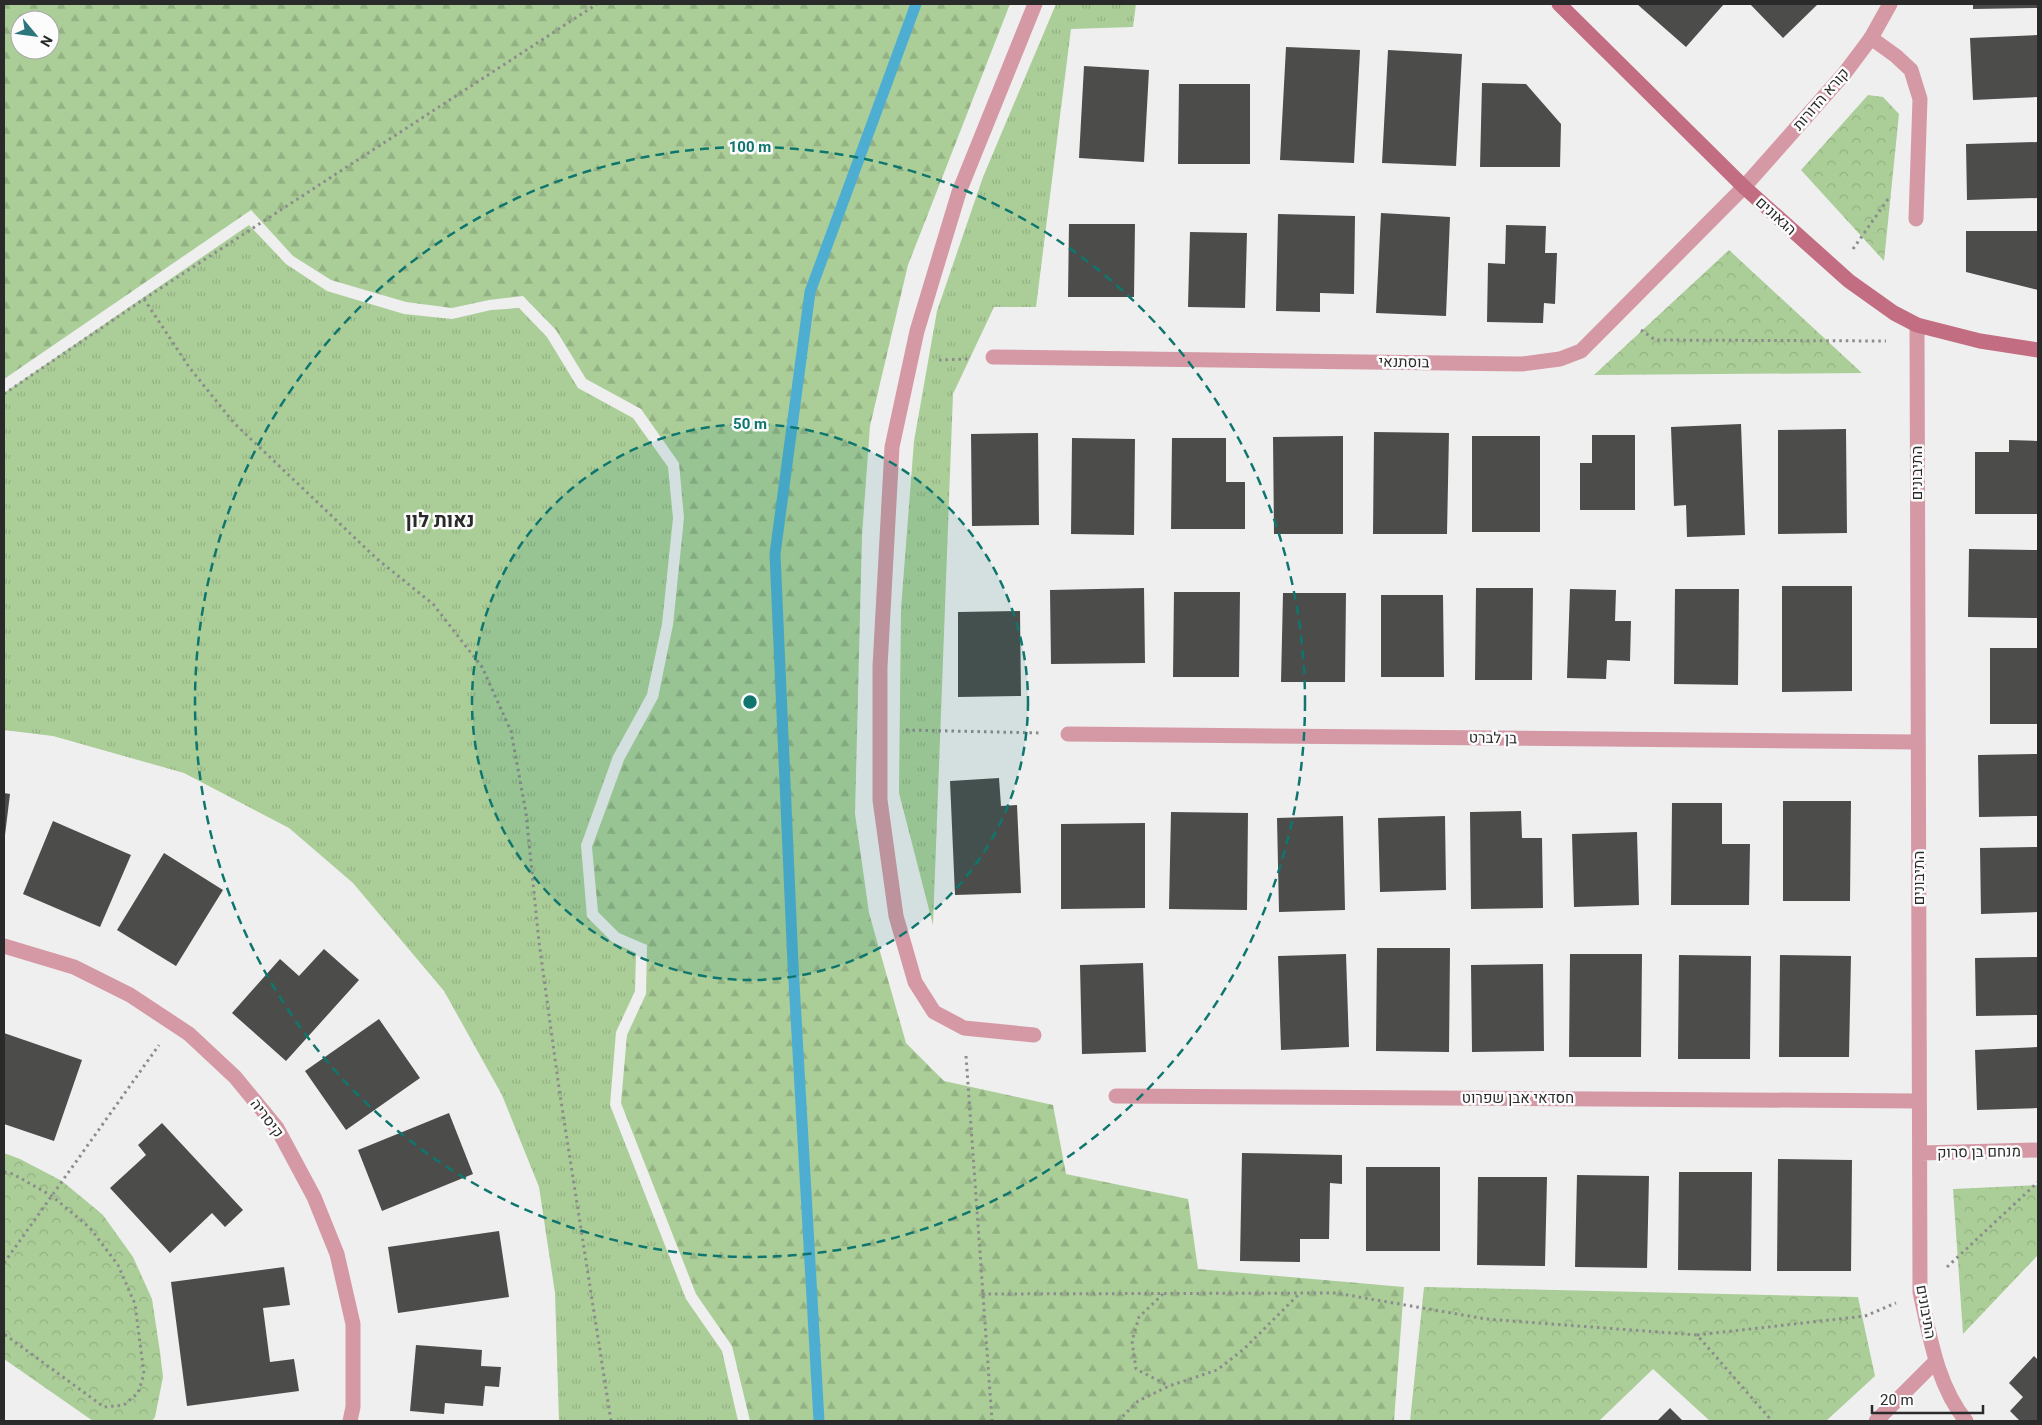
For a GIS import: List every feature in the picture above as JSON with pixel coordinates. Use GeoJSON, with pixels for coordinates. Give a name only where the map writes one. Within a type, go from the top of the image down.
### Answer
{"type":"FeatureCollection","features":[{"type":"Feature","properties":{"kind":"street"},"geometry":{"type":"LineString","coordinates":[[1034,1035],[964,1028],[934,1012],[915,982],[896,916],[880,800],[880,667],[892,447],[917,331],[959,192],[1035,4]]}},
{"type":"Feature","properties":{"kind":"street","name":"הגאונים"},"geometry":{"type":"LineString","coordinates":[[1559,4],[1744,187],[1850,281],[1894,313],[1917,325],[1980,341],[2038,350]]}},
{"type":"Feature","properties":{"kind":"street","name":"קורא הדורות"},"geometry":{"type":"LineString","coordinates":[[1744,187],[1844,74],[1871,38],[1890,4]]}},
{"type":"Feature","properties":{"kind":"street"},"geometry":{"type":"LineString","coordinates":[[1871,38],[1896,56],[1911,70],[1920,100],[1916,219]]}},
{"type":"Feature","properties":{"kind":"street","name":"בוסתנאי"},"geometry":{"type":"LineString","coordinates":[[993,357],[1522,364],[1560,359],[1581,351],[1744,187]]}},
{"type":"Feature","properties":{"kind":"street","name":"התיבונים"},"geometry":{"type":"LineString","coordinates":[[1917,325],[1920,1292],[1936,1362],[1954,1407],[1966,1421]]}},
{"type":"Feature","properties":{"kind":"street","name":"בן לברט"},"geometry":{"type":"LineString","coordinates":[[1068,734],[1918,742]]}},
{"type":"Feature","properties":{"kind":"street","name":"קיסריה"},"geometry":{"type":"LineString","coordinates":[[4,946],[74,967],[130,994],[189,1034],[235,1077],[277,1128],[314,1197],[337,1254],[353,1324],[353,1407],[350,1421]]}},
{"type":"Feature","properties":{"kind":"street","name":"חסדאי אבן שפרוט"},"geometry":{"type":"LineString","coordinates":[[1116,1096],[1919,1101]]}},
{"type":"Feature","properties":{"kind":"street","name":"מנחם בן סרוק"},"geometry":{"type":"LineString","coordinates":[[1920,1153],[2038,1150]]}},
{"type":"Feature","properties":{"kind":"street"},"geometry":{"type":"LineString","coordinates":[[1876,1421],[1936,1362]]}},
{"type":"Feature","properties":{"kind":"path"},"geometry":{"type":"LineString","coordinates":[[4,394],[144,299],[597,4]]}},
{"type":"Feature","properties":{"kind":"path"},"geometry":{"type":"LineString","coordinates":[[1838,270],[1892,194]]}},
{"type":"Feature","properties":{"kind":"path"},"geometry":{"type":"LineString","coordinates":[[144,299],[189,367],[234,423],[377,559],[433,604],[482,667],[511,730],[526,813],[559,1088],[611,1421]]}},
{"type":"Feature","properties":{"kind":"path"},"geometry":{"type":"LineString","coordinates":[[1618,313],[1655,340],[1917,342]]}},
{"type":"Feature","properties":{"kind":"path"},"geometry":{"type":"LineString","coordinates":[[910,362],[993,357]]}},
{"type":"Feature","properties":{"kind":"path"},"geometry":{"type":"LineString","coordinates":[[880,729],[1068,734]]}},
{"type":"Feature","properties":{"kind":"path"},"geometry":{"type":"LineString","coordinates":[[4,1263],[174,1024]]}},
{"type":"Feature","properties":{"kind":"path"},"geometry":{"type":"LineString","coordinates":[[964,1028],[992,1421]]}},
{"type":"Feature","properties":{"kind":"path"},"geometry":{"type":"LineString","coordinates":[[4,1172],[13,1174],[52,1196],[90,1228],[118,1265],[136,1304],[144,1374],[138,1393],[124,1406],[104,1407],[4,1334]]}},
{"type":"Feature","properties":{"kind":"path"},"geometry":{"type":"LineString","coordinates":[[982,1294],[1336,1293],[1486,1319],[1697,1335],[1865,1316],[1920,1292],[2038,1182]]}},
{"type":"Feature","properties":{"kind":"path"},"geometry":{"type":"LineString","coordinates":[[1164,1294],[1139,1317],[1132,1341],[1136,1369],[1169,1386]]}},
{"type":"Feature","properties":{"kind":"path"},"geometry":{"type":"LineString","coordinates":[[1118,1421],[1138,1401],[1169,1386],[1217,1370],[1244,1349],[1299,1294]]}},
{"type":"Feature","properties":{"kind":"path"},"geometry":{"type":"LineString","coordinates":[[1697,1335],[1772,1421]]}},
{"type":"Feature","properties":{"kind":"green space"},"geometry":{"type":"Polygon","coordinates":[[[4,4],[1010,4],[908,265],[870,426],[862,535],[855,814],[869,913],[906,1043],[944,1081],[1053,1105],[1066,1174],[1188,1199],[1198,1269],[1404,1287],[1394,1421],[750,1421],[732,1346],[696,1294],[621,1103],[627,1035],[646,994],[647,945],[619,933],[598,912],[592,847],[624,760],[658,698],[673,625],[684,518],[679,463],[641,409],[586,379],[556,330],[523,296],[489,300],[452,308],[406,302],[331,280],[293,256],[251,210],[4,379],[4,4]]]}},
{"type":"Feature","properties":{"kind":"green space"},"geometry":{"type":"Polygon","coordinates":[[[1056,4],[1136,4],[1133,27],[1071,29],[1036,307],[994,307],[953,394],[933,925],[899,793],[901,609],[914,441],[937,311],[983,177],[1056,4]]]}},
{"type":"Feature","properties":{"kind":"green space"},"geometry":{"type":"Polygon","coordinates":[[[1868,95],[1883,97],[1899,114],[1884,261],[1801,170],[1868,95]]]}},
{"type":"Feature","properties":{"kind":"green space"},"geometry":{"type":"Polygon","coordinates":[[[249,225],[286,264],[327,291],[404,314],[452,319],[491,310],[519,308],[547,337],[578,388],[633,418],[668,467],[673,518],[662,624],[647,694],[613,756],[581,845],[587,917],[612,942],[636,953],[635,991],[616,1032],[610,1105],[686,1299],[722,1351],[738,1421],[559,1421],[555,1293],[539,1187],[502,1095],[444,991],[353,883],[289,828],[184,773],[53,736],[4,730],[4,393],[249,225]]]}},
{"type":"Feature","properties":{"kind":"green space"},"geometry":{"type":"Polygon","coordinates":[[[1729,250],[1862,373],[1594,375],[1729,250]]]}},
{"type":"Feature","properties":{"kind":"green space"},"geometry":{"type":"Polygon","coordinates":[[[4,1153],[20,1159],[62,1181],[103,1215],[133,1257],[152,1299],[163,1377],[155,1417],[152,1421],[93,1421],[4,1359],[4,1153]]]}},
{"type":"Feature","properties":{"kind":"green space"},"geometry":{"type":"Polygon","coordinates":[[[2038,1185],[2038,1255],[1963,1334],[1953,1189],[2038,1185]]]}},
{"type":"Feature","properties":{"kind":"green space"},"geometry":{"type":"Polygon","coordinates":[[[1424,1287],[1858,1297],[1875,1376],[1826,1421],[1710,1421],[1653,1369],[1599,1421],[1410,1421],[1424,1287]]]}},
{"type":"Feature","properties":{"kind":"building"},"geometry":{"type":"Polygon","coordinates":[[[1637,4],[1724,4],[1686,47],[1637,4]]]}},
{"type":"Feature","properties":{"kind":"building"},"geometry":{"type":"Polygon","coordinates":[[[1750,4],[1818,4],[1783,38],[1750,4]]]}},
{"type":"Feature","properties":{"kind":"building"},"geometry":{"type":"Polygon","coordinates":[[[1973,4],[2038,4],[2038,8],[1973,9],[1973,4]]]}},
{"type":"Feature","properties":{"kind":"building"},"geometry":{"type":"Polygon","coordinates":[[[2038,35],[2038,97],[1973,100],[1970,38],[2038,35]]]}},
{"type":"Feature","properties":{"kind":"building"},"geometry":{"type":"Polygon","coordinates":[[[1286,47],[1360,50],[1354,163],[1280,160],[1286,47]]]}},
{"type":"Feature","properties":{"kind":"building"},"geometry":{"type":"Polygon","coordinates":[[[1388,50],[1462,54],[1456,166],[1382,163],[1388,50]]]}},
{"type":"Feature","properties":{"kind":"building"},"geometry":{"type":"Polygon","coordinates":[[[1084,66],[1149,70],[1144,162],[1079,158],[1084,66]]]}},
{"type":"Feature","properties":{"kind":"building"},"geometry":{"type":"Polygon","coordinates":[[[1482,83],[1526,84],[1561,124],[1560,167],[1480,167],[1482,83]]]}},
{"type":"Feature","properties":{"kind":"building"},"geometry":{"type":"Polygon","coordinates":[[[1179,84],[1250,84],[1250,164],[1178,164],[1179,84]]]}},
{"type":"Feature","properties":{"kind":"building"},"geometry":{"type":"Polygon","coordinates":[[[2038,142],[2038,198],[1967,200],[1966,144],[2038,142]]]}},
{"type":"Feature","properties":{"kind":"building"},"geometry":{"type":"Polygon","coordinates":[[[1381,213],[1450,217],[1446,316],[1376,313],[1381,213]]]}},
{"type":"Feature","properties":{"kind":"building"},"geometry":{"type":"Polygon","coordinates":[[[1278,214],[1355,216],[1354,294],[1320,293],[1320,312],[1276,311],[1278,214]]]}},
{"type":"Feature","properties":{"kind":"building"},"geometry":{"type":"Polygon","coordinates":[[[1069,224],[1135,224],[1134,297],[1068,297],[1069,224]]]}},
{"type":"Feature","properties":{"kind":"building"},"geometry":{"type":"Polygon","coordinates":[[[1506,225],[1546,226],[1545,253],[1557,253],[1555,304],[1544,303],[1543,323],[1487,322],[1488,263],[1505,264],[1506,225]]]}},
{"type":"Feature","properties":{"kind":"building"},"geometry":{"type":"Polygon","coordinates":[[[1966,231],[2038,231],[2038,290],[1966,272],[1966,231]]]}},
{"type":"Feature","properties":{"kind":"building"},"geometry":{"type":"Polygon","coordinates":[[[1190,232],[1247,233],[1245,308],[1188,307],[1190,232]]]}},
{"type":"Feature","properties":{"kind":"building"},"geometry":{"type":"Polygon","coordinates":[[[1741,424],[1745,535],[1687,537],[1686,505],[1674,506],[1671,427],[1741,424]]]}},
{"type":"Feature","properties":{"kind":"building"},"geometry":{"type":"Polygon","coordinates":[[[1846,429],[1847,533],[1778,534],[1778,430],[1846,429]]]}},
{"type":"Feature","properties":{"kind":"building"},"geometry":{"type":"Polygon","coordinates":[[[1374,432],[1449,433],[1447,534],[1373,534],[1374,432]]]}},
{"type":"Feature","properties":{"kind":"building"},"geometry":{"type":"Polygon","coordinates":[[[1038,433],[1039,525],[972,526],[971,434],[1038,433]]]}},
{"type":"Feature","properties":{"kind":"building"},"geometry":{"type":"Polygon","coordinates":[[[1592,435],[1635,435],[1635,510],[1580,510],[1580,463],[1592,463],[1592,435]]]}},
{"type":"Feature","properties":{"kind":"building"},"geometry":{"type":"Polygon","coordinates":[[[1343,436],[1343,534],[1274,534],[1273,437],[1343,436]]]}},
{"type":"Feature","properties":{"kind":"building"},"geometry":{"type":"Polygon","coordinates":[[[1472,436],[1540,436],[1540,532],[1472,532],[1472,436]]]}},
{"type":"Feature","properties":{"kind":"building"},"geometry":{"type":"Polygon","coordinates":[[[1072,438],[1135,439],[1134,535],[1071,534],[1072,438]]]}},
{"type":"Feature","properties":{"kind":"building"},"geometry":{"type":"Polygon","coordinates":[[[1172,438],[1226,438],[1226,482],[1245,482],[1245,529],[1171,529],[1172,438]]]}},
{"type":"Feature","properties":{"kind":"building"},"geometry":{"type":"Polygon","coordinates":[[[2009,440],[2038,441],[2038,514],[1975,514],[1975,452],[2009,452],[2009,440]]]}},
{"type":"Feature","properties":{"kind":"building"},"geometry":{"type":"Polygon","coordinates":[[[1969,549],[2038,550],[2038,618],[1968,617],[1969,549]]]}},
{"type":"Feature","properties":{"kind":"building"},"geometry":{"type":"Polygon","coordinates":[[[1782,586],[1852,586],[1852,691],[1782,692],[1782,586]]]}},
{"type":"Feature","properties":{"kind":"building"},"geometry":{"type":"Polygon","coordinates":[[[1144,588],[1145,663],[1051,664],[1050,590],[1144,588]]]}},
{"type":"Feature","properties":{"kind":"building"},"geometry":{"type":"Polygon","coordinates":[[[1476,588],[1533,588],[1532,680],[1475,680],[1476,588]]]}},
{"type":"Feature","properties":{"kind":"building"},"geometry":{"type":"Polygon","coordinates":[[[1570,589],[1616,590],[1615,621],[1631,621],[1630,661],[1607,660],[1606,679],[1567,678],[1570,589]]]}},
{"type":"Feature","properties":{"kind":"building"},"geometry":{"type":"Polygon","coordinates":[[[1675,589],[1739,589],[1738,685],[1674,684],[1675,589]]]}},
{"type":"Feature","properties":{"kind":"building"},"geometry":{"type":"Polygon","coordinates":[[[1174,592],[1240,592],[1239,677],[1173,677],[1174,592]]]}},
{"type":"Feature","properties":{"kind":"building"},"geometry":{"type":"Polygon","coordinates":[[[1283,593],[1346,593],[1345,682],[1281,682],[1283,593]]]}},
{"type":"Feature","properties":{"kind":"building"},"geometry":{"type":"Polygon","coordinates":[[[1381,595],[1443,595],[1444,677],[1381,677],[1381,595]]]}},
{"type":"Feature","properties":{"kind":"building"},"geometry":{"type":"Polygon","coordinates":[[[1020,611],[1021,696],[958,697],[958,612],[1020,611]]]}},
{"type":"Feature","properties":{"kind":"building"},"geometry":{"type":"Polygon","coordinates":[[[1990,648],[2038,648],[2038,724],[1990,724],[1990,648]]]}},
{"type":"Feature","properties":{"kind":"building"},"geometry":{"type":"Polygon","coordinates":[[[2038,754],[2038,816],[1979,817],[1978,755],[2038,754]]]}},
{"type":"Feature","properties":{"kind":"building"},"geometry":{"type":"Polygon","coordinates":[[[999,778],[1001,806],[1017,805],[1021,893],[955,895],[950,781],[999,778]]]}},
{"type":"Feature","properties":{"kind":"building"},"geometry":{"type":"Polygon","coordinates":[[[4,793],[10,794],[5,835],[4,835],[4,793]]]}},
{"type":"Feature","properties":{"kind":"building"},"geometry":{"type":"Polygon","coordinates":[[[1783,801],[1851,801],[1850,901],[1783,901],[1783,801]]]}},
{"type":"Feature","properties":{"kind":"building"},"geometry":{"type":"Polygon","coordinates":[[[1672,803],[1722,803],[1722,844],[1750,844],[1749,905],[1671,905],[1672,803]]]}},
{"type":"Feature","properties":{"kind":"building"},"geometry":{"type":"Polygon","coordinates":[[[1521,811],[1522,838],[1542,838],[1543,908],[1471,909],[1470,812],[1521,811]]]}},
{"type":"Feature","properties":{"kind":"building"},"geometry":{"type":"Polygon","coordinates":[[[1171,812],[1248,813],[1247,910],[1169,909],[1171,812]]]}},
{"type":"Feature","properties":{"kind":"building"},"geometry":{"type":"Polygon","coordinates":[[[1343,816],[1345,910],[1279,912],[1277,818],[1343,816]]]}},
{"type":"Feature","properties":{"kind":"building"},"geometry":{"type":"Polygon","coordinates":[[[1445,816],[1446,890],[1380,892],[1378,818],[1445,816]]]}},
{"type":"Feature","properties":{"kind":"building"},"geometry":{"type":"Polygon","coordinates":[[[53,821],[131,855],[100,927],[23,894],[53,821]]]}},
{"type":"Feature","properties":{"kind":"building"},"geometry":{"type":"Polygon","coordinates":[[[1145,823],[1145,908],[1061,909],[1061,824],[1145,823]]]}},
{"type":"Feature","properties":{"kind":"building"},"geometry":{"type":"Polygon","coordinates":[[[1637,832],[1639,905],[1574,907],[1572,834],[1637,832]]]}},
{"type":"Feature","properties":{"kind":"building"},"geometry":{"type":"Polygon","coordinates":[[[2038,847],[2038,912],[1981,914],[1980,848],[2038,847]]]}},
{"type":"Feature","properties":{"kind":"building"},"geometry":{"type":"Polygon","coordinates":[[[164,853],[223,890],[176,966],[117,930],[164,853]]]}},
{"type":"Feature","properties":{"kind":"building"},"geometry":{"type":"Polygon","coordinates":[[[1377,948],[1450,948],[1449,1052],[1376,1051],[1377,948]]]}},
{"type":"Feature","properties":{"kind":"building"},"geometry":{"type":"Polygon","coordinates":[[[324,949],[359,980],[286,1061],[232,1013],[280,959],[299,976],[324,949]]]}},
{"type":"Feature","properties":{"kind":"building"},"geometry":{"type":"Polygon","coordinates":[[[1346,954],[1349,1047],[1281,1050],[1278,956],[1346,954]]]}},
{"type":"Feature","properties":{"kind":"building"},"geometry":{"type":"Polygon","coordinates":[[[1570,954],[1642,954],[1641,1057],[1569,1057],[1570,954]]]}},
{"type":"Feature","properties":{"kind":"building"},"geometry":{"type":"Polygon","coordinates":[[[1679,955],[1751,956],[1750,1059],[1678,1059],[1679,955]]]}},
{"type":"Feature","properties":{"kind":"building"},"geometry":{"type":"Polygon","coordinates":[[[1780,955],[1851,956],[1849,1057],[1779,1057],[1780,955]]]}},
{"type":"Feature","properties":{"kind":"building"},"geometry":{"type":"Polygon","coordinates":[[[2038,957],[2038,1015],[1976,1016],[1975,958],[2038,957]]]}},
{"type":"Feature","properties":{"kind":"building"},"geometry":{"type":"Polygon","coordinates":[[[1143,963],[1146,1052],[1082,1054],[1080,965],[1143,963]]]}},
{"type":"Feature","properties":{"kind":"building"},"geometry":{"type":"Polygon","coordinates":[[[1543,964],[1544,1051],[1472,1052],[1471,965],[1543,964]]]}},
{"type":"Feature","properties":{"kind":"building"},"geometry":{"type":"Polygon","coordinates":[[[379,1019],[420,1078],[346,1130],[305,1071],[379,1019]]]}},
{"type":"Feature","properties":{"kind":"building"},"geometry":{"type":"Polygon","coordinates":[[[4,1033],[82,1060],[54,1141],[4,1124],[4,1033]]]}},
{"type":"Feature","properties":{"kind":"building"},"geometry":{"type":"Polygon","coordinates":[[[2038,1047],[2038,1108],[1977,1110],[1975,1050],[2038,1047]]]}},
{"type":"Feature","properties":{"kind":"building"},"geometry":{"type":"Polygon","coordinates":[[[449,1113],[473,1174],[382,1211],[358,1150],[449,1113]]]}},
{"type":"Feature","properties":{"kind":"building"},"geometry":{"type":"Polygon","coordinates":[[[162,1123],[243,1210],[225,1227],[212,1213],[170,1253],[110,1188],[146,1155],[138,1145],[162,1123]]]}},
{"type":"Feature","properties":{"kind":"building"},"geometry":{"type":"Polygon","coordinates":[[[1242,1153],[1342,1155],[1342,1184],[1330,1183],[1329,1239],[1300,1239],[1300,1262],[1240,1261],[1242,1153]]]}},
{"type":"Feature","properties":{"kind":"building"},"geometry":{"type":"Polygon","coordinates":[[[1778,1159],[1852,1160],[1851,1271],[1777,1271],[1778,1159]]]}},
{"type":"Feature","properties":{"kind":"building"},"geometry":{"type":"Polygon","coordinates":[[[1366,1167],[1440,1167],[1440,1251],[1366,1251],[1366,1167]]]}},
{"type":"Feature","properties":{"kind":"building"},"geometry":{"type":"Polygon","coordinates":[[[1679,1172],[1752,1172],[1751,1271],[1678,1270],[1679,1172]]]}},
{"type":"Feature","properties":{"kind":"building"},"geometry":{"type":"Polygon","coordinates":[[[1577,1175],[1649,1176],[1647,1268],[1575,1267],[1577,1175]]]}},
{"type":"Feature","properties":{"kind":"building"},"geometry":{"type":"Polygon","coordinates":[[[1478,1177],[1547,1177],[1545,1266],[1477,1265],[1478,1177]]]}},
{"type":"Feature","properties":{"kind":"building"},"geometry":{"type":"Polygon","coordinates":[[[499,1231],[509,1297],[398,1313],[388,1247],[499,1231]]]}},
{"type":"Feature","properties":{"kind":"building"},"geometry":{"type":"Polygon","coordinates":[[[284,1267],[290,1305],[263,1308],[270,1362],[294,1359],[299,1391],[187,1406],[171,1282],[284,1267]]]}},
{"type":"Feature","properties":{"kind":"building"},"geometry":{"type":"Polygon","coordinates":[[[416,1345],[482,1350],[481,1366],[501,1367],[499,1387],[485,1386],[483,1406],[445,1403],[444,1414],[410,1411],[416,1345]]]}},
{"type":"Feature","properties":{"kind":"building"},"geometry":{"type":"Polygon","coordinates":[[[2034,1356],[2038,1360],[2038,1421],[2020,1421],[2010,1411],[2023,1397],[2009,1383],[2034,1356]]]}},
{"type":"Feature","properties":{"kind":"building"},"geometry":{"type":"Polygon","coordinates":[[[1670,1408],[1683,1421],[1657,1421],[1670,1408]]]}},
{"type":"Feature","properties":{"kind":"waterway"},"geometry":{"type":"LineString","coordinates":[[819,1421],[793,964],[775,554],[810,292],[916,4]]}},
{"type":"Feature","properties":{"kind":"district","name":"נאות לון"},"geometry":{"type":"Point","coordinates":[440,520]}}]}
